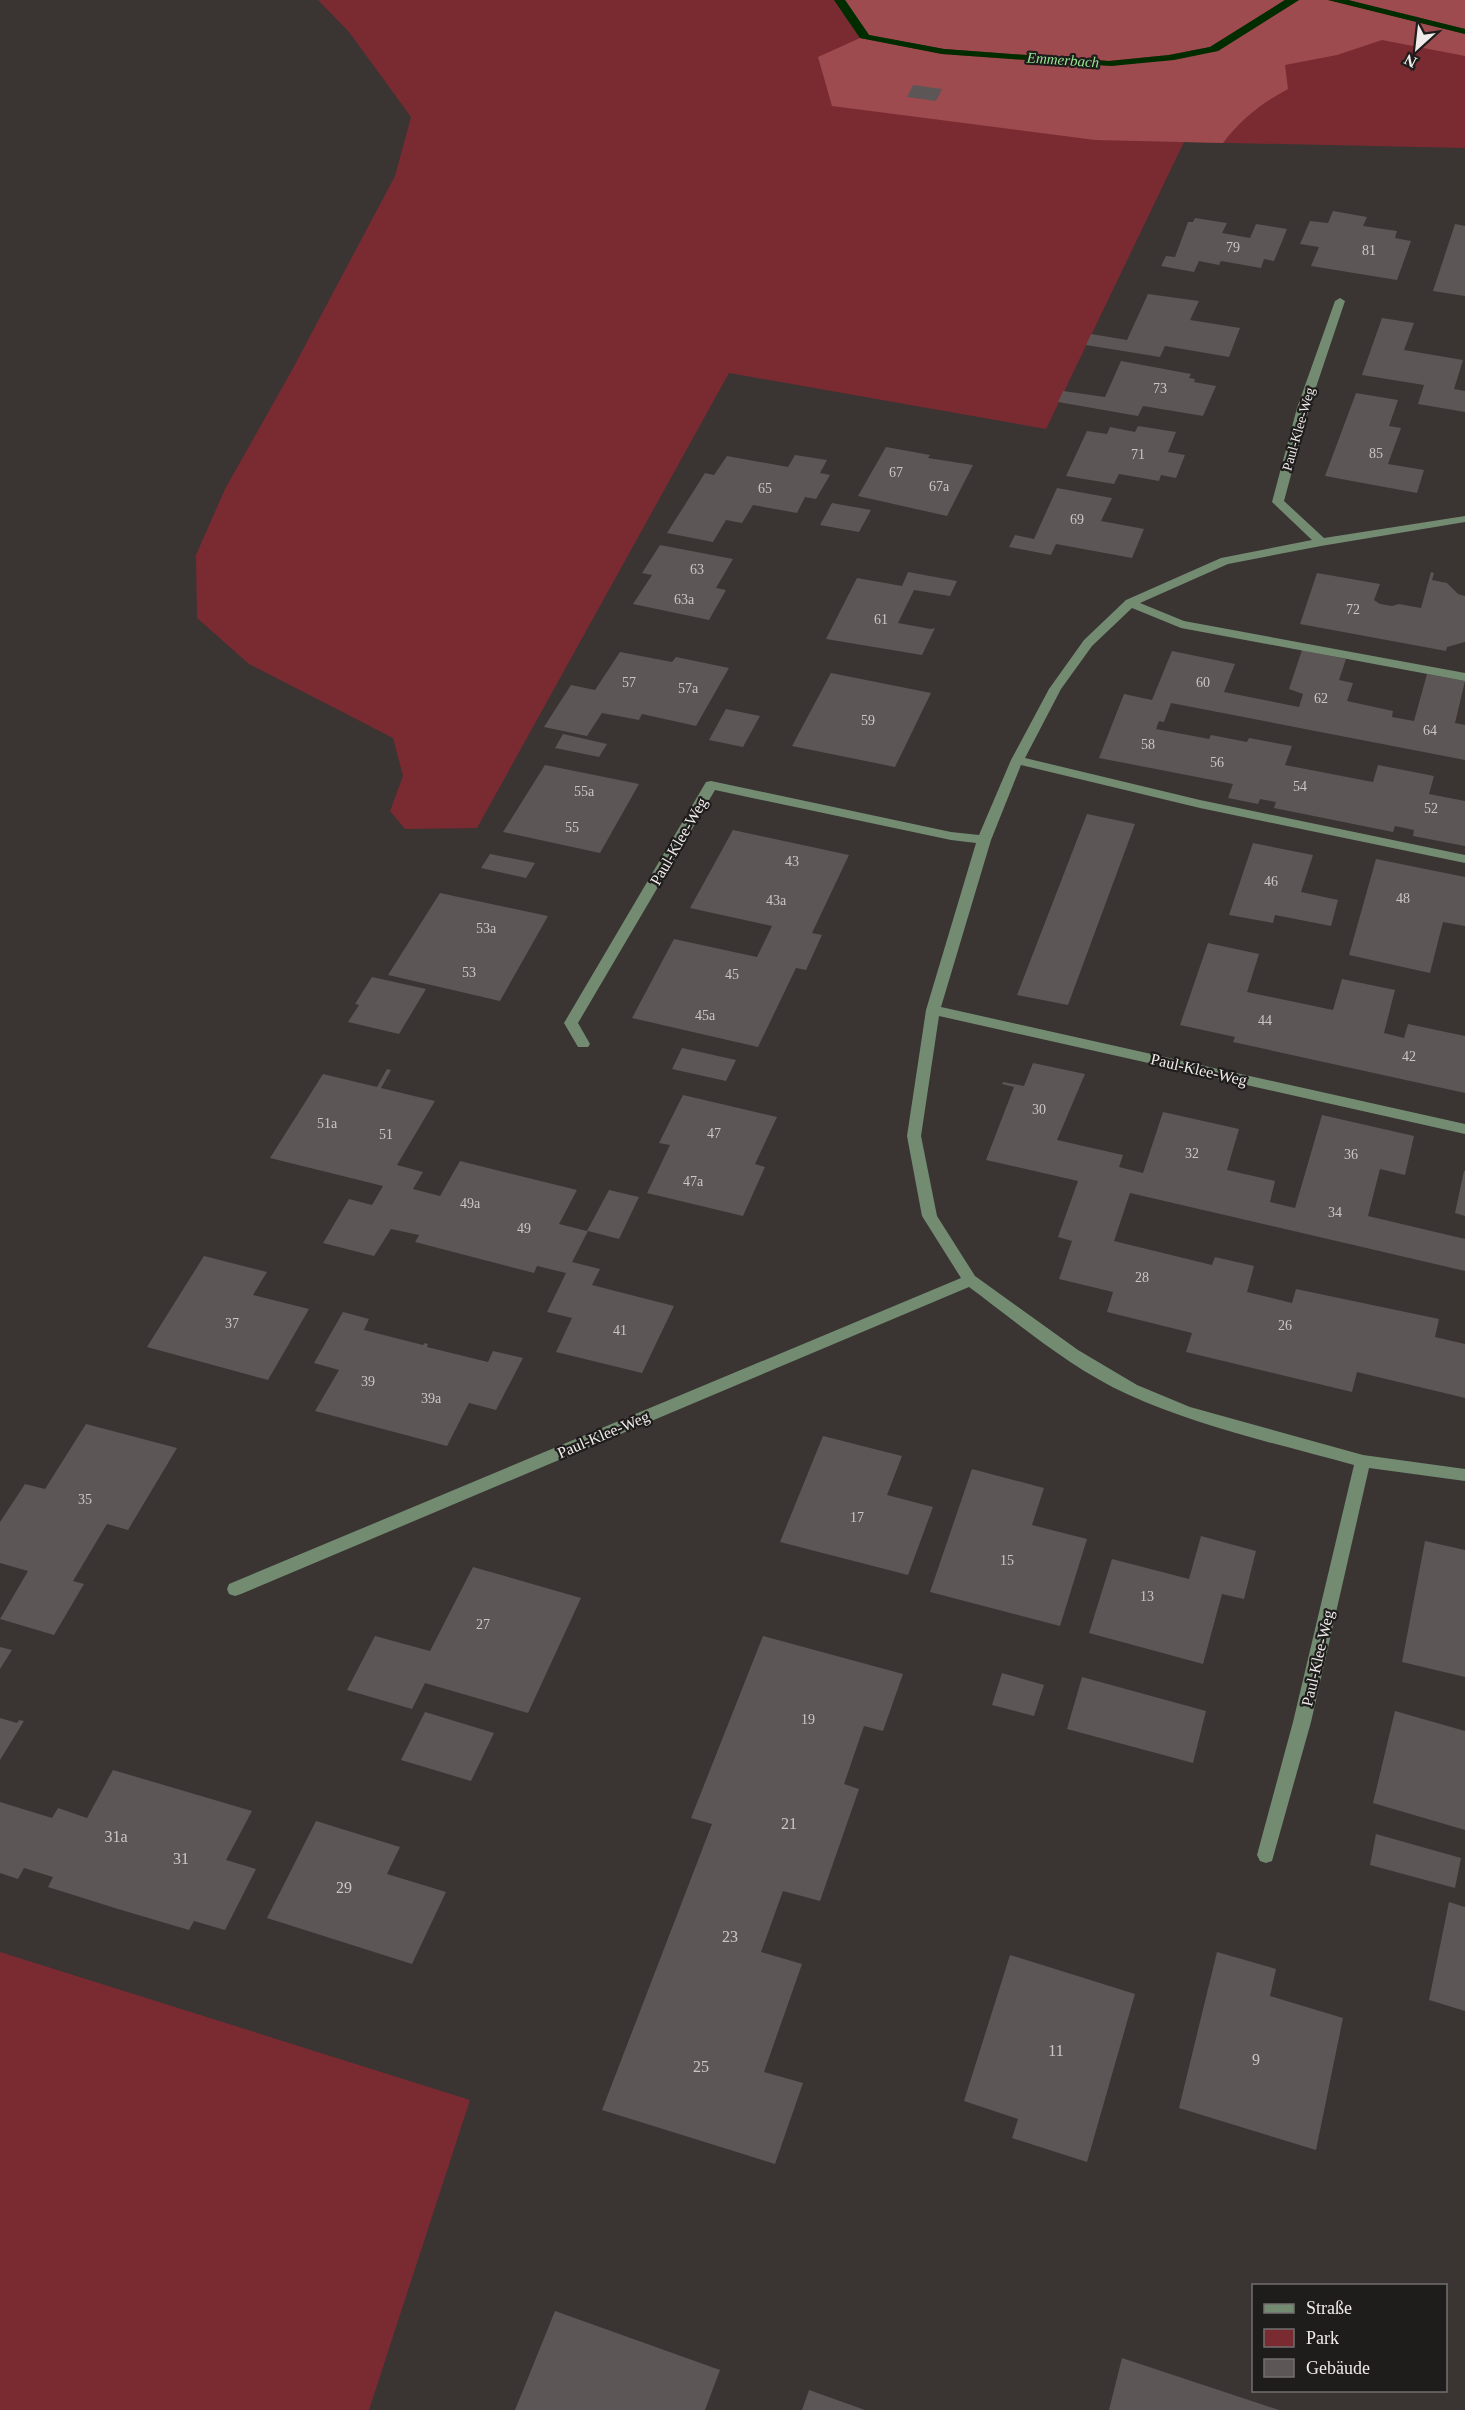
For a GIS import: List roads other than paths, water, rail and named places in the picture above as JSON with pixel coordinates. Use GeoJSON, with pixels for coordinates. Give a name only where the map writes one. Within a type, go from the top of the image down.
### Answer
{"type":"FeatureCollection","features":[{"type":"Feature","properties":{"kind":"street","name":"Paul-Klee-Weg"},"geometry":{"type":"LineString","coordinates":[[1321,542],[1278,502],[1303,408],[1340,301]]}},
{"type":"Feature","properties":{"kind":"street"},"geometry":{"type":"LineString","coordinates":[[1465,519],[1321,542],[1225,561],[1130,603],[1088,643],[1061,680],[1017,760],[984,840],[933,1010],[914,1136],[930,1216],[970,1280],[1072,1354],[1131,1389],[1186,1412],[1363,1461],[1465,1475]]}},
{"type":"Feature","properties":{"kind":"street"},"geometry":{"type":"LineString","coordinates":[[1130,603],[1181,624],[1465,677]]}},
{"type":"Feature","properties":{"kind":"street"},"geometry":{"type":"LineString","coordinates":[[1017,760],[1200,804],[1465,859]]}},
{"type":"Feature","properties":{"kind":"street","name":"Paul-Klee-Weg"},"geometry":{"type":"LineString","coordinates":[[583,1044],[571,1023],[711,785],[951,836],[984,840]]}},
{"type":"Feature","properties":{"kind":"street","name":"Paul-Klee-Weg"},"geometry":{"type":"LineString","coordinates":[[933,1010],[1465,1129]]}},
{"type":"Feature","properties":{"kind":"street","name":"Paul-Klee-Weg"},"geometry":{"type":"LineString","coordinates":[[235,1589],[970,1280]]}},
{"type":"Feature","properties":{"kind":"street","name":"Paul-Klee-Weg"},"geometry":{"type":"LineString","coordinates":[[1266,1855],[1302,1722],[1363,1461]]}},
{"type":"Feature","properties":{"kind":"water","name":"Emmerbach"},"geometry":{"type":"Polygon","coordinates":[[[834,0],[845,0],[869,35],[944,49],[1109,61],[1169,55],[1210,47],[1285,0],[1299,0],[1218,51],[1174,60],[1111,66],[942,54],[860,38],[834,0]]]}},
{"type":"Feature","properties":{"kind":"water"},"geometry":{"type":"Polygon","coordinates":[[[1328,0],[1348,0],[1465,29],[1465,34],[1328,0]]]}}]}
